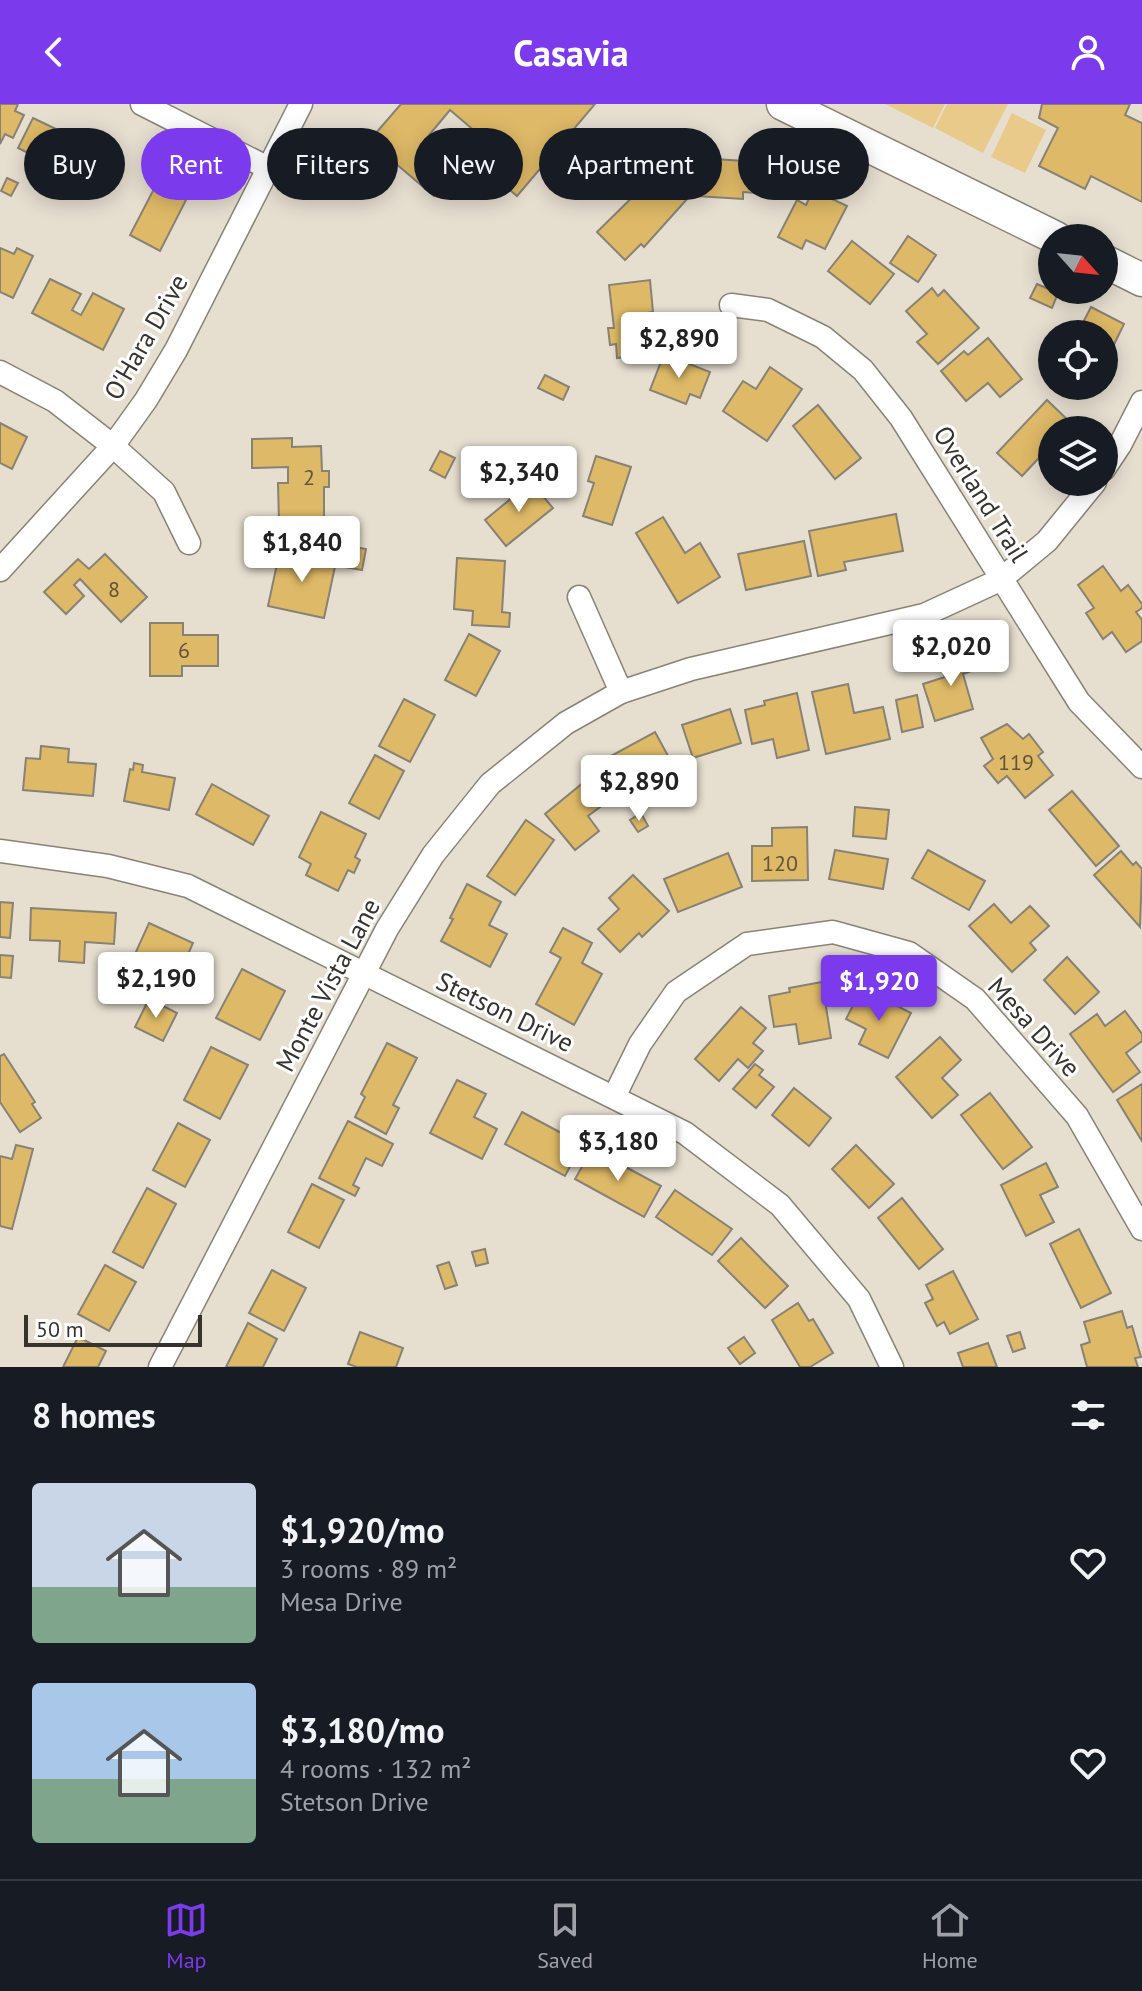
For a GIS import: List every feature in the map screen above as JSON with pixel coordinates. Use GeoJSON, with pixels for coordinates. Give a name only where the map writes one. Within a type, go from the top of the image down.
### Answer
{"type":"FeatureCollection","features":[{"type":"Feature","properties":{"kind":"main road"},"geometry":{"type":"LineString","coordinates":[[783,104],[1038,229]]}},
{"type":"Feature","properties":{"kind":"main road"},"geometry":{"type":"LineString","coordinates":[[1118,268],[1142,280]]}},
{"type":"Feature","properties":{"kind":"street"},"geometry":{"type":"LineString","coordinates":[[142,104],[267,167]]}},
{"type":"Feature","properties":{"kind":"street","name":"O'Hara Drive"},"geometry":{"type":"LineString","coordinates":[[289,128],[301,104]]}},
{"type":"Feature","properties":{"kind":"street","name":"O'Hara Drive"},"geometry":{"type":"LineString","coordinates":[[0,570],[113,446],[146,400],[176,350],[267,170]]}},
{"type":"Feature","properties":{"kind":"street","name":"Overland Trail"},"geometry":{"type":"LineString","coordinates":[[731,305],[768,310],[823,337],[863,370],[901,418],[1079,702],[1142,767]]}},
{"type":"Feature","properties":{"kind":"street"},"geometry":{"type":"LineString","coordinates":[[0,372],[55,401],[113,446],[164,492],[189,543]]}},
{"type":"Feature","properties":{"kind":"street"},"geometry":{"type":"LineString","coordinates":[[1118,448],[1142,402]]}},
{"type":"Feature","properties":{"kind":"street","name":"Monte Vista Lane"},"geometry":{"type":"LineString","coordinates":[[160,1367],[387,929],[433,855],[490,784],[566,723],[621,692],[691,669],[924,615],[1000,580],[1047,541],[1084,496]]}},
{"type":"Feature","properties":{"kind":"street"},"geometry":{"type":"LineString","coordinates":[[579,597],[621,692]]}},
{"type":"Feature","properties":{"kind":"street","name":"Stetson Drive"},"geometry":{"type":"LineString","coordinates":[[0,851],[108,866],[188,886],[685,1133],[780,1205],[859,1299],[892,1367]]}},
{"type":"Feature","properties":{"kind":"street","name":"Mesa Drive"},"geometry":{"type":"LineString","coordinates":[[614,1097],[640,1044],[676,992],[747,944],[833,932],[909,953],[975,999],[1077,1116],[1142,1229]]}},
{"type":"Feature","properties":{"kind":"shaded area"},"geometry":{"type":"Polygon","coordinates":[[[885,104],[945,104],[933,128],[885,104]]]}},
{"type":"Feature","properties":{"kind":"shaded area"},"geometry":{"type":"Polygon","coordinates":[[[947,104],[1008,104],[983,153],[935,128],[947,104]]]}},
{"type":"Feature","properties":{"kind":"shaded area"},"geometry":{"type":"Polygon","coordinates":[[[1012,113],[1046,130],[1025,173],[991,157],[1012,113]]]}},
{"type":"Feature","properties":{"kind":"building"},"geometry":{"type":"Polygon","coordinates":[[[0,104],[18,104],[15,111],[24,115],[13,138],[5,134],[0,144],[0,104]]]}},
{"type":"Feature","properties":{"kind":"building"},"geometry":{"type":"Polygon","coordinates":[[[401,104],[595,104],[575,128],[539,128],[539,170],[523,189],[523,128],[471,128],[450,110],[435,128],[414,128],[414,179],[398,166],[398,128],[380,128],[401,104]]]}},
{"type":"Feature","properties":{"kind":"building"},"geometry":{"type":"Polygon","coordinates":[[[1042,104],[1130,104],[1125,115],[1142,123],[1142,202],[1091,176],[1085,189],[1039,166],[1058,128],[1039,118],[1042,104]]]}},
{"type":"Feature","properties":{"kind":"building"},"geometry":{"type":"Polygon","coordinates":[[[33,118],[54,128],[28,128],[33,118]]]}},
{"type":"Feature","properties":{"kind":"building"},"geometry":{"type":"Polygon","coordinates":[[[24,136],[24,151],[18,148],[24,136]]]}},
{"type":"Feature","properties":{"kind":"building"},"geometry":{"type":"Polygon","coordinates":[[[722,160],[738,161],[738,199],[722,198],[722,160]]]}},
{"type":"Feature","properties":{"kind":"building"},"geometry":{"type":"Polygon","coordinates":[[[7,178],[18,183],[11,196],[1,191],[7,178]]]}},
{"type":"Feature","properties":{"kind":"building"},"geometry":{"type":"Polygon","coordinates":[[[148,200],[186,200],[160,251],[130,235],[148,200]]]}},
{"type":"Feature","properties":{"kind":"building"},"geometry":{"type":"Polygon","coordinates":[[[630,200],[686,200],[644,247],[641,244],[625,260],[597,232],[630,200]]]}},
{"type":"Feature","properties":{"kind":"building"},"geometry":{"type":"Polygon","coordinates":[[[797,200],[806,205],[808,200],[834,200],[847,206],[825,249],[806,240],[802,249],[778,237],[797,200]]]}},
{"type":"Feature","properties":{"kind":"building"},"geometry":{"type":"Polygon","coordinates":[[[908,236],[936,255],[918,282],[890,263],[908,236]]]}},
{"type":"Feature","properties":{"kind":"building"},"geometry":{"type":"Polygon","coordinates":[[[852,241],[894,274],[870,304],[828,271],[852,241]]]}},
{"type":"Feature","properties":{"kind":"building"},"geometry":{"type":"Polygon","coordinates":[[[0,248],[14,254],[17,248],[33,256],[13,298],[0,292],[0,248]]]}},
{"type":"Feature","properties":{"kind":"building"},"geometry":{"type":"Polygon","coordinates":[[[50,279],[81,294],[72,310],[81,315],[93,293],[124,309],[103,350],[32,313],[50,279]]]}},
{"type":"Feature","properties":{"kind":"building"},"geometry":{"type":"Polygon","coordinates":[[[650,280],[653,312],[647,313],[650,339],[646,340],[647,354],[617,358],[616,344],[610,345],[608,328],[614,328],[609,285],[650,280]]]}},
{"type":"Feature","properties":{"kind":"building"},"geometry":{"type":"Polygon","coordinates":[[[1037,284],[1038,284],[1038,302],[1030,298],[1037,284]]]}},
{"type":"Feature","properties":{"kind":"building"},"geometry":{"type":"Polygon","coordinates":[[[932,288],[938,296],[944,290],[979,328],[938,364],[917,342],[927,334],[906,311],[932,288]]]}},
{"type":"Feature","properties":{"kind":"building"},"geometry":{"type":"Polygon","coordinates":[[[1091,307],[1116,320],[1084,320],[1091,307]]]}},
{"type":"Feature","properties":{"kind":"building"},"geometry":{"type":"Polygon","coordinates":[[[1118,321],[1124,324],[1118,336],[1118,321]]]}},
{"type":"Feature","properties":{"kind":"building"},"geometry":{"type":"Polygon","coordinates":[[[988,338],[1022,379],[1000,397],[988,383],[966,401],[941,371],[964,351],[968,355],[988,338]]]}},
{"type":"Feature","properties":{"kind":"building"},"geometry":{"type":"Polygon","coordinates":[[[664,354],[710,372],[700,398],[690,394],[686,404],[650,390],[664,354]]]}},
{"type":"Feature","properties":{"kind":"building"},"geometry":{"type":"Polygon","coordinates":[[[770,367],[802,389],[767,441],[723,411],[743,381],[756,389],[770,367]]]}},
{"type":"Feature","properties":{"kind":"building"},"geometry":{"type":"Polygon","coordinates":[[[545,375],[569,387],[563,400],[538,388],[545,375]]]}},
{"type":"Feature","properties":{"kind":"building"},"geometry":{"type":"Polygon","coordinates":[[[1047,400],[1064,416],[1038,416],[1038,459],[1022,476],[997,453],[1047,400]]]}},
{"type":"Feature","properties":{"kind":"building"},"geometry":{"type":"Polygon","coordinates":[[[818,405],[861,458],[835,479],[793,426],[818,405]]]}},
{"type":"Feature","properties":{"kind":"building"},"geometry":{"type":"Polygon","coordinates":[[[0,423],[27,437],[12,469],[0,463],[0,423]]]}},
{"type":"Feature","properties":{"kind":"building"},"geometry":{"type":"Polygon","coordinates":[[[292,438],[292,447],[321,446],[322,471],[329,471],[329,487],[324,487],[324,522],[279,523],[278,483],[288,483],[288,467],[252,468],[252,439],[292,438]]]}},
{"type":"Feature","properties":{"kind":"building"},"geometry":{"type":"Polygon","coordinates":[[[440,451],[455,458],[445,478],[430,470],[440,451]]]}},
{"type":"Feature","properties":{"kind":"building"},"geometry":{"type":"Polygon","coordinates":[[[596,456],[631,467],[612,525],[583,516],[594,483],[588,481],[596,456]]]}},
{"type":"Feature","properties":{"kind":"building"},"geometry":{"type":"Polygon","coordinates":[[[531,482],[553,508],[506,546],[485,520],[531,482]]]}},
{"type":"Feature","properties":{"kind":"building"},"geometry":{"type":"Polygon","coordinates":[[[896,514],[903,551],[844,562],[846,570],[818,576],[809,531],[896,514]]]}},
{"type":"Feature","properties":{"kind":"building"},"geometry":{"type":"Polygon","coordinates":[[[663,517],[685,553],[700,543],[720,577],[678,603],[636,533],[663,517]]]}},
{"type":"Feature","properties":{"kind":"building"},"geometry":{"type":"Polygon","coordinates":[[[804,541],[811,576],[746,590],[738,554],[804,541]]]}},
{"type":"Feature","properties":{"kind":"building"},"geometry":{"type":"Polygon","coordinates":[[[343,545],[366,549],[362,570],[339,566],[343,545]]]}},
{"type":"Feature","properties":{"kind":"building"},"geometry":{"type":"Polygon","coordinates":[[[280,550],[336,562],[324,618],[268,606],[280,550]]]}},
{"type":"Feature","properties":{"kind":"building"},"geometry":{"type":"Polygon","coordinates":[[[105,554],[147,597],[121,622],[80,579],[74,585],[84,596],[66,614],[44,592],[78,559],[89,569],[105,554]]]}},
{"type":"Feature","properties":{"kind":"building"},"geometry":{"type":"Polygon","coordinates":[[[457,558],[505,561],[502,612],[510,613],[509,627],[472,625],[473,611],[454,609],[457,558]]]}},
{"type":"Feature","properties":{"kind":"building"},"geometry":{"type":"Polygon","coordinates":[[[1103,566],[1121,591],[1128,585],[1142,604],[1136,612],[1142,620],[1142,641],[1126,652],[1112,632],[1103,639],[1086,613],[1094,608],[1078,585],[1103,566]]]}},
{"type":"Feature","properties":{"kind":"building"},"geometry":{"type":"Polygon","coordinates":[[[150,623],[183,623],[183,635],[218,635],[218,666],[182,666],[182,676],[150,676],[150,623]]]}},
{"type":"Feature","properties":{"kind":"building"},"geometry":{"type":"Polygon","coordinates":[[[469,634],[500,651],[476,696],[445,680],[469,634]]]}},
{"type":"Feature","properties":{"kind":"building"},"geometry":{"type":"Polygon","coordinates":[[[972,652],[977,669],[963,674],[973,709],[935,721],[923,684],[945,677],[941,662],[972,652]]]}},
{"type":"Feature","properties":{"kind":"building"},"geometry":{"type":"Polygon","coordinates":[[[848,684],[854,713],[883,707],[890,739],[826,754],[812,692],[848,684]]]}},
{"type":"Feature","properties":{"kind":"building"},"geometry":{"type":"Polygon","coordinates":[[[797,693],[809,750],[777,758],[773,739],[752,744],[745,710],[765,705],[764,701],[797,693]]]}},
{"type":"Feature","properties":{"kind":"building"},"geometry":{"type":"Polygon","coordinates":[[[917,695],[923,727],[902,732],[896,700],[917,695]]]}},
{"type":"Feature","properties":{"kind":"building"},"geometry":{"type":"Polygon","coordinates":[[[404,699],[435,715],[410,762],[379,746],[404,699]]]}},
{"type":"Feature","properties":{"kind":"building"},"geometry":{"type":"Polygon","coordinates":[[[730,709],[741,743],[693,758],[682,725],[730,709]]]}},
{"type":"Feature","properties":{"kind":"building"},"geometry":{"type":"Polygon","coordinates":[[[1007,724],[1023,739],[1029,734],[1043,752],[1038,756],[1053,775],[1025,798],[1007,776],[998,783],[984,766],[993,759],[981,738],[1007,724]]]}},
{"type":"Feature","properties":{"kind":"building"},"geometry":{"type":"Polygon","coordinates":[[[655,732],[672,763],[615,795],[598,763],[655,732]]]}},
{"type":"Feature","properties":{"kind":"building"},"geometry":{"type":"Polygon","coordinates":[[[41,746],[69,749],[68,762],[96,764],[93,796],[23,790],[26,758],[40,759],[41,746]]]}},
{"type":"Feature","properties":{"kind":"building"},"geometry":{"type":"Polygon","coordinates":[[[375,755],[404,771],[379,819],[349,803],[375,755]]]}},
{"type":"Feature","properties":{"kind":"building"},"geometry":{"type":"Polygon","coordinates":[[[134,763],[143,765],[142,772],[175,778],[169,810],[124,801],[134,763]]]}},
{"type":"Feature","properties":{"kind":"building"},"geometry":{"type":"Polygon","coordinates":[[[589,778],[608,801],[588,816],[599,831],[575,850],[545,814],[589,778]]]}},
{"type":"Feature","properties":{"kind":"building"},"geometry":{"type":"Polygon","coordinates":[[[212,784],[269,816],[253,845],[196,814],[212,784]]]}},
{"type":"Feature","properties":{"kind":"building"},"geometry":{"type":"Polygon","coordinates":[[[1072,791],[1119,846],[1096,866],[1049,810],[1072,791]]]}},
{"type":"Feature","properties":{"kind":"building"},"geometry":{"type":"Polygon","coordinates":[[[855,807],[889,810],[886,839],[853,836],[855,807]]]}},
{"type":"Feature","properties":{"kind":"building"},"geometry":{"type":"Polygon","coordinates":[[[321,812],[366,834],[355,857],[360,860],[354,873],[348,870],[338,891],[306,875],[311,864],[299,857],[321,812]]]}},
{"type":"Feature","properties":{"kind":"building"},"geometry":{"type":"Polygon","coordinates":[[[641,813],[648,826],[638,832],[630,820],[641,813]]]}},
{"type":"Feature","properties":{"kind":"building"},"geometry":{"type":"Polygon","coordinates":[[[526,820],[554,840],[515,895],[487,876],[526,820]]]}},
{"type":"Feature","properties":{"kind":"building"},"geometry":{"type":"Polygon","coordinates":[[[807,827],[808,880],[752,881],[752,846],[772,846],[772,828],[807,827]]]}},
{"type":"Feature","properties":{"kind":"building"},"geometry":{"type":"Polygon","coordinates":[[[835,850],[888,859],[883,889],[829,879],[835,850]]]}},
{"type":"Feature","properties":{"kind":"building"},"geometry":{"type":"Polygon","coordinates":[[[928,850],[985,881],[969,910],[912,878],[928,850]]]}},
{"type":"Feature","properties":{"kind":"building"},"geometry":{"type":"Polygon","coordinates":[[[1121,851],[1133,865],[1136,862],[1142,869],[1140,927],[1094,875],[1121,851]]]}},
{"type":"Feature","properties":{"kind":"building"},"geometry":{"type":"Polygon","coordinates":[[[728,853],[742,887],[678,912],[664,879],[728,853]]]}},
{"type":"Feature","properties":{"kind":"building"},"geometry":{"type":"Polygon","coordinates":[[[633,875],[669,911],[642,937],[639,933],[620,952],[598,929],[619,909],[609,898],[633,875]]]}},
{"type":"Feature","properties":{"kind":"building"},"geometry":{"type":"Polygon","coordinates":[[[467,884],[501,902],[489,925],[507,934],[490,967],[441,941],[467,884]]]}},
{"type":"Feature","properties":{"kind":"building"},"geometry":{"type":"Polygon","coordinates":[[[0,902],[13,903],[10,938],[0,937],[0,902]]]}},
{"type":"Feature","properties":{"kind":"building"},"geometry":{"type":"Polygon","coordinates":[[[994,904],[1011,923],[1030,906],[1049,926],[1030,943],[1036,950],[1012,972],[969,926],[994,904]]]}},
{"type":"Feature","properties":{"kind":"building"},"geometry":{"type":"Polygon","coordinates":[[[31,908],[116,913],[114,944],[85,942],[84,963],[59,961],[60,941],[30,940],[31,908]]]}},
{"type":"Feature","properties":{"kind":"building"},"geometry":{"type":"Polygon","coordinates":[[[149,923],[193,943],[179,975],[135,954],[149,923]]]}},
{"type":"Feature","properties":{"kind":"building"},"geometry":{"type":"Polygon","coordinates":[[[563,928],[592,943],[582,963],[602,974],[574,1025],[536,1004],[561,958],[550,952],[563,928]]]}},
{"type":"Feature","properties":{"kind":"building"},"geometry":{"type":"Polygon","coordinates":[[[0,955],[13,956],[11,978],[0,977],[0,955]]]}},
{"type":"Feature","properties":{"kind":"building"},"geometry":{"type":"Polygon","coordinates":[[[1067,957],[1099,992],[1075,1014],[1044,980],[1067,957]]]}},
{"type":"Feature","properties":{"kind":"building"},"geometry":{"type":"Polygon","coordinates":[[[242,969],[285,991],[260,1040],[216,1018],[242,969]]]}},
{"type":"Feature","properties":{"kind":"building"},"geometry":{"type":"Polygon","coordinates":[[[822,982],[831,1038],[799,1044],[796,1024],[774,1027],[769,996],[790,992],[789,988],[822,982]]]}},
{"type":"Feature","properties":{"kind":"building"},"geometry":{"type":"Polygon","coordinates":[[[860,992],[879,1002],[882,998],[911,1013],[888,1058],[859,1044],[866,1029],[846,1019],[860,992]]]}},
{"type":"Feature","properties":{"kind":"building"},"geometry":{"type":"Polygon","coordinates":[[[149,999],[177,1013],[163,1041],[135,1027],[149,999]]]}},
{"type":"Feature","properties":{"kind":"building"},"geometry":{"type":"Polygon","coordinates":[[[741,1007],[766,1028],[753,1043],[763,1051],[748,1068],[738,1059],[719,1081],[695,1059],[741,1007]]]}},
{"type":"Feature","properties":{"kind":"building"},"geometry":{"type":"Polygon","coordinates":[[[1125,1011],[1142,1034],[1142,1041],[1126,1053],[1140,1072],[1113,1092],[1070,1034],[1097,1014],[1105,1026],[1125,1011]]]}},
{"type":"Feature","properties":{"kind":"building"},"geometry":{"type":"Polygon","coordinates":[[[940,1037],[961,1060],[942,1078],[958,1095],[932,1118],[896,1077],[940,1037]]]}},
{"type":"Feature","properties":{"kind":"building"},"geometry":{"type":"Polygon","coordinates":[[[387,1043],[417,1058],[393,1105],[399,1108],[386,1134],[355,1117],[365,1097],[361,1094],[387,1043]]]}},
{"type":"Feature","properties":{"kind":"building"},"geometry":{"type":"Polygon","coordinates":[[[211,1047],[248,1065],[220,1119],[184,1100],[211,1047]]]}},
{"type":"Feature","properties":{"kind":"building"},"geometry":{"type":"Polygon","coordinates":[[[4,1054],[35,1102],[32,1104],[41,1118],[20,1132],[0,1102],[0,1056],[4,1054]]]}},
{"type":"Feature","properties":{"kind":"building"},"geometry":{"type":"Polygon","coordinates":[[[755,1064],[763,1070],[759,1075],[774,1087],[756,1108],[733,1089],[755,1064]]]}},
{"type":"Feature","properties":{"kind":"building"},"geometry":{"type":"Polygon","coordinates":[[[457,1080],[486,1094],[474,1117],[497,1129],[482,1159],[430,1133],[457,1080]]]}},
{"type":"Feature","properties":{"kind":"building"},"geometry":{"type":"Polygon","coordinates":[[[1142,1084],[1142,1141],[1117,1100],[1142,1084]]]}},
{"type":"Feature","properties":{"kind":"building"},"geometry":{"type":"Polygon","coordinates":[[[794,1088],[831,1118],[809,1146],[772,1115],[794,1088]]]}},
{"type":"Feature","properties":{"kind":"building"},"geometry":{"type":"Polygon","coordinates":[[[990,1093],[1032,1147],[1003,1169],[961,1115],[990,1093]]]}},
{"type":"Feature","properties":{"kind":"building"},"geometry":{"type":"Polygon","coordinates":[[[522,1112],[582,1144],[565,1176],[505,1144],[522,1112]]]}},
{"type":"Feature","properties":{"kind":"building"},"geometry":{"type":"Polygon","coordinates":[[[348,1121],[393,1144],[382,1166],[366,1158],[353,1185],[359,1188],[355,1196],[319,1178],[348,1121]]]}},
{"type":"Feature","properties":{"kind":"building"},"geometry":{"type":"Polygon","coordinates":[[[178,1123],[210,1140],[185,1187],[153,1170],[178,1123]]]}},
{"type":"Feature","properties":{"kind":"building"},"geometry":{"type":"Polygon","coordinates":[[[16,1145],[33,1149],[12,1229],[0,1226],[0,1156],[12,1159],[16,1145]]]}},
{"type":"Feature","properties":{"kind":"building"},"geometry":{"type":"Polygon","coordinates":[[[856,1145],[894,1184],[869,1208],[832,1169],[856,1145]]]}},
{"type":"Feature","properties":{"kind":"building"},"geometry":{"type":"Polygon","coordinates":[[[592,1149],[661,1186],[644,1217],[575,1179],[592,1149]]]}},
{"type":"Feature","properties":{"kind":"building"},"geometry":{"type":"Polygon","coordinates":[[[1046,1163],[1058,1187],[1040,1195],[1054,1222],[1026,1236],[1001,1185],[1046,1163]]]}},
{"type":"Feature","properties":{"kind":"building"},"geometry":{"type":"Polygon","coordinates":[[[312,1184],[344,1200],[319,1248],[288,1232],[312,1184]]]}},
{"type":"Feature","properties":{"kind":"building"},"geometry":{"type":"Polygon","coordinates":[[[147,1188],[176,1204],[143,1268],[113,1252],[147,1188]]]}},
{"type":"Feature","properties":{"kind":"building"},"geometry":{"type":"Polygon","coordinates":[[[675,1190],[732,1229],[712,1255],[656,1217],[675,1190]]]}},
{"type":"Feature","properties":{"kind":"building"},"geometry":{"type":"Polygon","coordinates":[[[902,1198],[943,1249],[919,1269],[878,1218],[902,1198]]]}},
{"type":"Feature","properties":{"kind":"building"},"geometry":{"type":"Polygon","coordinates":[[[1079,1229],[1111,1293],[1081,1308],[1050,1244],[1079,1229]]]}},
{"type":"Feature","properties":{"kind":"building"},"geometry":{"type":"Polygon","coordinates":[[[741,1238],[788,1286],[765,1308],[718,1261],[741,1238]]]}},
{"type":"Feature","properties":{"kind":"building"},"geometry":{"type":"Polygon","coordinates":[[[485,1249],[488,1263],[476,1266],[472,1252],[485,1249]]]}},
{"type":"Feature","properties":{"kind":"building"},"geometry":{"type":"Polygon","coordinates":[[[449,1262],[457,1285],[445,1289],[437,1266],[449,1262]]]}},
{"type":"Feature","properties":{"kind":"building"},"geometry":{"type":"Polygon","coordinates":[[[105,1265],[136,1282],[109,1331],[78,1314],[105,1265]]]}},
{"type":"Feature","properties":{"kind":"building"},"geometry":{"type":"Polygon","coordinates":[[[272,1270],[306,1288],[284,1331],[249,1313],[272,1270]]]}},
{"type":"Feature","properties":{"kind":"building"},"geometry":{"type":"Polygon","coordinates":[[[953,1271],[978,1319],[950,1334],[944,1322],[937,1326],[925,1303],[933,1299],[926,1285],[953,1271]]]}},
{"type":"Feature","properties":{"kind":"building"},"geometry":{"type":"Polygon","coordinates":[[[798,1303],[809,1321],[813,1319],[833,1353],[810,1367],[800,1367],[772,1320],[798,1303]]]}},
{"type":"Feature","properties":{"kind":"building"},"geometry":{"type":"Polygon","coordinates":[[[1122,1311],[1127,1328],[1132,1326],[1141,1357],[1135,1358],[1138,1367],[1087,1367],[1081,1345],[1090,1342],[1084,1322],[1122,1311]]]}},
{"type":"Feature","properties":{"kind":"building"},"geometry":{"type":"Polygon","coordinates":[[[248,1323],[277,1339],[263,1367],[226,1367],[248,1323]]]}},
{"type":"Feature","properties":{"kind":"building"},"geometry":{"type":"Polygon","coordinates":[[[360,1332],[403,1348],[396,1367],[357,1367],[348,1364],[360,1332]]]}},
{"type":"Feature","properties":{"kind":"building"},"geometry":{"type":"Polygon","coordinates":[[[1020,1332],[1025,1348],[1013,1352],[1007,1336],[1020,1332]]]}},
{"type":"Feature","properties":{"kind":"building"},"geometry":{"type":"Polygon","coordinates":[[[78,1337],[106,1351],[98,1367],[63,1367],[78,1337]]]}},
{"type":"Feature","properties":{"kind":"building"},"geometry":{"type":"Polygon","coordinates":[[[744,1337],[755,1353],[740,1364],[728,1348],[744,1337]]]}},
{"type":"Feature","properties":{"kind":"building"},"geometry":{"type":"Polygon","coordinates":[[[988,1343],[997,1367],[963,1367],[958,1353],[988,1343]]]}}]}
